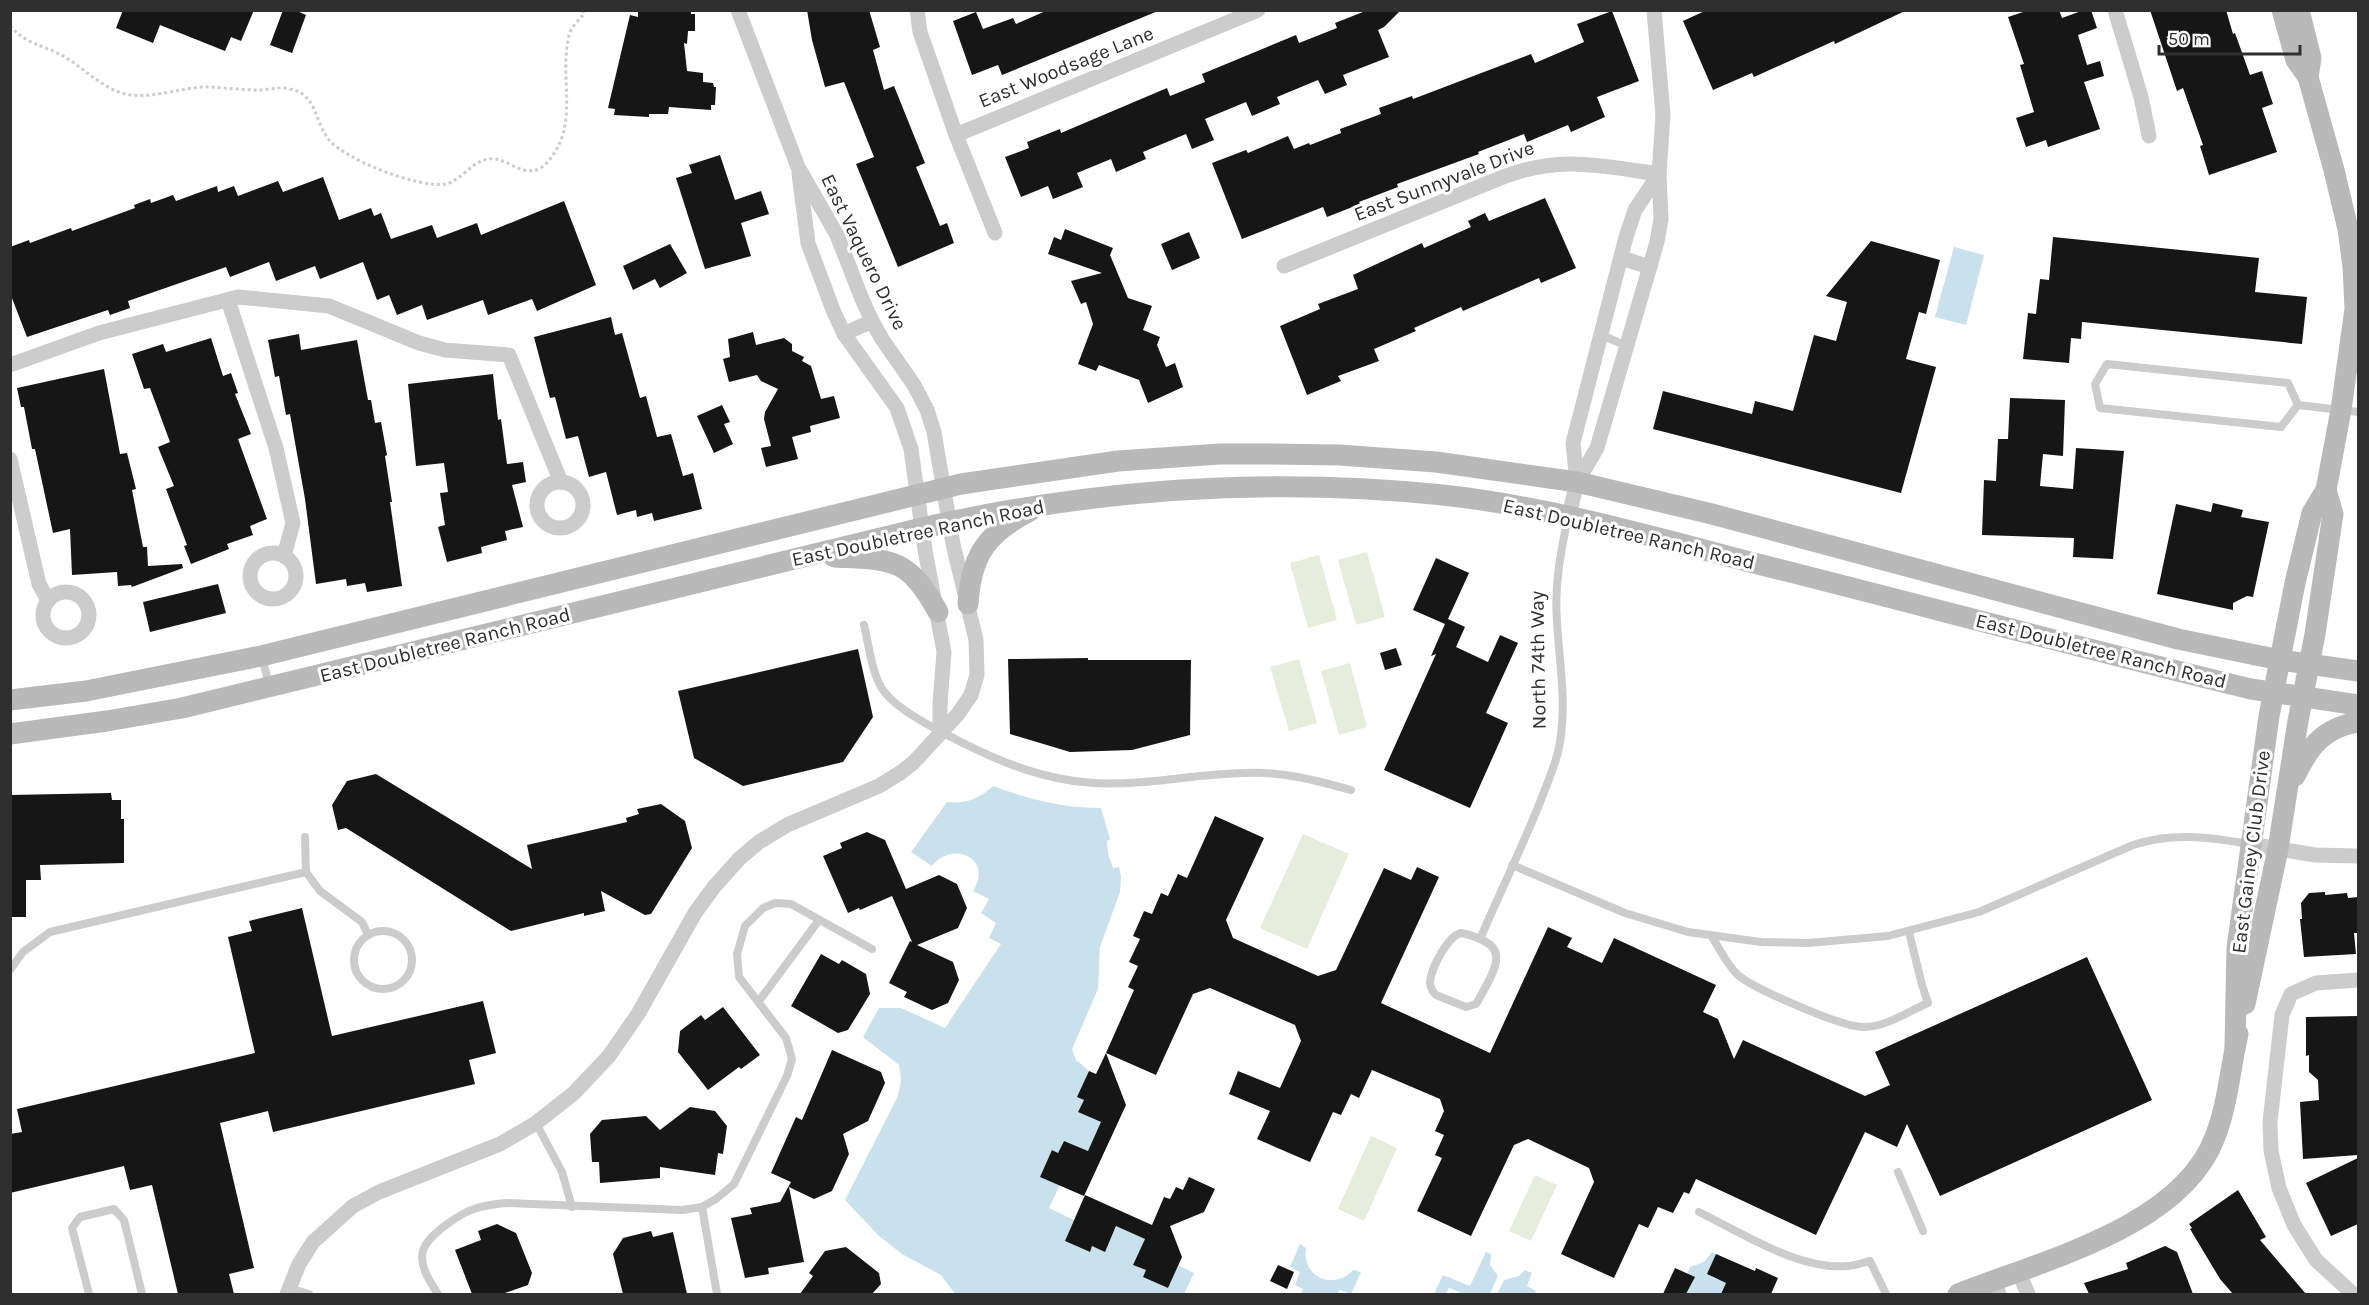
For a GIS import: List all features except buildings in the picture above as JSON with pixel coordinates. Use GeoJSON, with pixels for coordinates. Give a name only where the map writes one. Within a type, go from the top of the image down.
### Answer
{"type":"FeatureCollection","features":[{"type":"Feature","properties":{"kind":"main road"},"geometry":{"type":"LineString","coordinates":[[2282,10],[2296,60],[2308,77],[2353,229],[2355,309],[2350,411],[2326,490]]}},
{"type":"Feature","properties":{"kind":"main road"},"geometry":{"type":"LineString","coordinates":[[2299,10],[2311,58],[2308,77]]}},
{"type":"Feature","properties":{"kind":"main road","name":"East Doubletree Ranch Road"},"geometry":{"type":"LineString","coordinates":[[10,700],[86,691],[261,656],[944,487],[1118,461],[1265,454],[1349,456],[1436,462],[1577,482],[1712,514],[2178,639],[2280,660],[2358,671]]}},
{"type":"Feature","properties":{"kind":"main road","name":"East Doubletree Ranch Road"},"geometry":{"type":"LineString","coordinates":[[10,734],[154,714],[270,688],[950,522],[1044,504],[1184,489],[1291,488],[1445,496],[1569,515],[2178,672],[2273,693],[2358,705]]}},
{"type":"Feature","properties":{"kind":"main road","name":"East Gainey Club Drive"},"geometry":{"type":"LineString","coordinates":[[2235,1046],[2237,948],[2273,693],[2312,513],[2326,490]]}},
{"type":"Feature","properties":{"kind":"main road","name":"East Gainey Club Drive"},"geometry":{"type":"LineString","coordinates":[[1958,1294],[1996,1287],[2018,1271],[2134,1222],[2162,1205],[2185,1185],[2204,1161],[2215,1138],[2225,1108],[2235,1046],[2278,849],[2302,698],[2310,665],[2333,514],[2326,490]]}},
{"type":"Feature","properties":{"kind":"main road"},"geometry":{"type":"LineString","coordinates":[[968,604],[972,573],[982,547],[1009,524],[1044,504]]}},
{"type":"Feature","properties":{"kind":"main road"},"geometry":{"type":"LineString","coordinates":[[809,556],[878,559],[900,565],[921,585],[938,612]]}},
{"type":"Feature","properties":{"kind":"main road"},"geometry":{"type":"LineString","coordinates":[[2288,790],[2298,768],[2319,738],[2335,728],[2358,722]]}},
{"type":"Feature","properties":{"kind":"street","name":"East Vaquero Drive"},"geometry":{"type":"LineString","coordinates":[[288,1291],[299,1264],[313,1242],[353,1206],[379,1192],[500,1144],[536,1123],[574,1093],[609,1056],[639,1014],[695,913],[739,859],[759,842],[787,825],[879,786],[900,773],[915,762],[958,714],[971,695],[977,675],[976,640],[950,522],[934,432],[927,410],[872,321],[837,235],[798,166],[738,10]]}},
{"type":"Feature","properties":{"kind":"street"},"geometry":{"type":"LineString","coordinates":[[917,10],[920,32],[956,135],[995,233]]}},
{"type":"Feature","properties":{"kind":"street","name":"East Woodsage Lane"},"geometry":{"type":"LineString","coordinates":[[956,135],[1258,10]]}},
{"type":"Feature","properties":{"kind":"street","name":"North 74th Way"},"geometry":{"type":"LineString","coordinates":[[1569,515],[1577,482],[1597,448],[1628,346],[1661,219],[1659,174],[1663,115],[1654,10]]}},
{"type":"Feature","properties":{"kind":"street"},"geometry":{"type":"LineString","coordinates":[[2115,10],[2149,136]]}},
{"type":"Feature","properties":{"kind":"street","name":"East Sunnyvale Drive"},"geometry":{"type":"LineString","coordinates":[[1284,266],[1494,180],[1536,166],[1576,163],[1659,174]]}},
{"type":"Feature","properties":{"kind":"street","name":"East Vaquero Drive"},"geometry":{"type":"LineString","coordinates":[[798,166],[808,243],[844,334],[897,408],[911,449],[922,528],[944,652],[939,704],[940,732]]}},
{"type":"Feature","properties":{"kind":"street","name":"North 74th Way"},"geometry":{"type":"LineString","coordinates":[[1577,482],[1573,442],[1621,258],[1635,210],[1659,174]]}},
{"type":"Feature","properties":{"kind":"street"},"geometry":{"type":"LineString","coordinates":[[1621,258],[1650,267]]}},
{"type":"Feature","properties":{"kind":"street"},"geometry":{"type":"LineString","coordinates":[[10,365],[99,333],[238,297],[329,306],[419,343],[445,350],[508,355],[561,482]]}},
{"type":"Feature","properties":{"kind":"street"},"geometry":{"type":"LineString","coordinates":[[228,300],[276,447],[293,523],[284,556]]}},
{"type":"Feature","properties":{"kind":"street"},"geometry":{"type":"LineString","coordinates":[[844,334],[872,321]]}},
{"type":"Feature","properties":{"kind":"street"},"geometry":{"type":"LineString","coordinates":[[881,386],[904,370]]}},
{"type":"Feature","properties":{"kind":"street"},"geometry":{"type":"LineString","coordinates":[[10,459],[39,584],[48,600]]}},
{"type":"Feature","properties":{"kind":"street"},"geometry":{"type":"LineString","coordinates":[[2250,844],[2332,857],[2358,856]]}},
{"type":"Feature","properties":{"kind":"street"},"geometry":{"type":"LineString","coordinates":[[2353,1294],[2316,1260],[2294,1225],[2279,1188],[2271,1151],[2270,1122],[2282,1015],[2291,994],[2316,983],[2358,980]]}},
{"type":"Feature","properties":{"kind":"street"},"geometry":{"type":"LineString","coordinates":[[2018,1271],[2028,1294]]}},
{"type":"Feature","properties":{"kind":"lane"},"geometry":{"type":"LineString","coordinates":[[1601,336],[1628,346]]}},
{"type":"Feature","properties":{"kind":"lane"},"geometry":{"type":"LineString","coordinates":[[2107,364],[2288,383],[2298,405],[2281,428],[2100,408],[2094,384],[2107,364]]}},
{"type":"Feature","properties":{"kind":"lane"},"geometry":{"type":"LineString","coordinates":[[2298,405],[2350,411]]}},
{"type":"Feature","properties":{"kind":"lane","name":"North 74th Way"},"geometry":{"type":"LineString","coordinates":[[1480,939],[1531,825],[1561,739],[1564,711],[1556,589],[1569,515]]}},
{"type":"Feature","properties":{"kind":"lane"},"geometry":{"type":"LineString","coordinates":[[864,625],[877,676],[885,693],[900,706],[940,732],[1028,772],[1073,781],[1127,782],[1265,773],[1296,776],[1351,790]]}},
{"type":"Feature","properties":{"kind":"lane"},"geometry":{"type":"LineString","coordinates":[[261,656],[270,688]]}},
{"type":"Feature","properties":{"kind":"lane"},"geometry":{"type":"LineString","coordinates":[[1512,865],[1625,913],[1665,926],[1712,937],[1808,944],[1867,939],[1909,932],[1979,912],[2148,840],[2191,836],[2250,844]]}},
{"type":"Feature","properties":{"kind":"lane"},"geometry":{"type":"LineString","coordinates":[[306,837],[306,872],[320,891],[362,922],[368,935]]}},
{"type":"Feature","properties":{"kind":"lane"},"geometry":{"type":"LineString","coordinates":[[10,970],[24,952],[50,932],[306,872]]}},
{"type":"Feature","properties":{"kind":"lane"},"geometry":{"type":"LineString","coordinates":[[438,1294],[426,1274],[423,1251],[431,1238],[452,1221],[477,1208],[505,1203],[682,1210],[702,1207],[734,1184],[787,1076],[792,1059],[786,1038],[739,977],[736,954],[745,926],[763,908],[775,903],[791,904],[872,949]]}},
{"type":"Feature","properties":{"kind":"lane"},"geometry":{"type":"LineString","coordinates":[[759,1001],[819,920]]}},
{"type":"Feature","properties":{"kind":"lane"},"geometry":{"type":"LineString","coordinates":[[386,931],[396,934],[409,947],[411,966],[401,982],[393,987],[374,988],[366,983],[355,968],[356,950],[368,935],[386,931]]}},
{"type":"Feature","properties":{"kind":"lane"},"geometry":{"type":"LineString","coordinates":[[1712,937],[1736,973],[1744,980],[1767,992],[1848,1025],[1864,1028],[1880,1024],[1928,1003],[1909,932]]}},
{"type":"Feature","properties":{"kind":"lane"},"geometry":{"type":"LineString","coordinates":[[1461,933],[1480,939],[1495,948],[1497,959],[1476,1004],[1460,1006],[1436,995],[1432,991],[1430,982],[1447,942],[1455,934],[1461,933]]}},
{"type":"Feature","properties":{"kind":"lane"},"geometry":{"type":"LineString","coordinates":[[536,1123],[562,1172],[572,1207]]}},
{"type":"Feature","properties":{"kind":"lane"},"geometry":{"type":"LineString","coordinates":[[1898,1172],[1923,1231]]}},
{"type":"Feature","properties":{"kind":"lane"},"geometry":{"type":"LineString","coordinates":[[702,1207],[717,1294]]}},
{"type":"Feature","properties":{"kind":"lane"},"geometry":{"type":"LineString","coordinates":[[89,1294],[72,1228],[80,1217],[114,1209],[124,1220],[142,1294]]}},
{"type":"Feature","properties":{"kind":"lane"},"geometry":{"type":"LineString","coordinates":[[1699,1212],[1792,1257],[1823,1266],[1848,1266],[1870,1261],[1886,1294]]}},
{"type":"Feature","properties":{"kind":"lane"},"geometry":{"type":"LineString","coordinates":[[288,1291],[309,1294]]}},
{"type":"Feature","properties":{"kind":"path"},"geometry":{"type":"LineString","coordinates":[[10,26],[21,38],[66,58],[93,79],[130,95],[202,87],[259,90],[289,88],[304,94],[314,106],[322,128],[342,152],[364,164],[431,184],[445,184],[458,179],[471,166],[489,158],[524,170],[536,170],[548,162],[565,131],[566,58],[569,33],[584,14],[583,10]]}},
{"type":"Feature","properties":{"kind":"green space"},"geometry":{"type":"Polygon","coordinates":[[[1367,552],[1385,617],[1356,625],[1338,560],[1367,552]]]}},
{"type":"Feature","properties":{"kind":"green space"},"geometry":{"type":"Polygon","coordinates":[[[1319,555],[1337,620],[1308,628],[1290,563],[1319,555]]]}},
{"type":"Feature","properties":{"kind":"green space"},"geometry":{"type":"Polygon","coordinates":[[[1299,659],[1317,723],[1289,731],[1270,667],[1299,659]]]}},
{"type":"Feature","properties":{"kind":"green space"},"geometry":{"type":"Polygon","coordinates":[[[1350,663],[1367,727],[1339,735],[1321,671],[1350,663]]]}},
{"type":"Feature","properties":{"kind":"green space"},"geometry":{"type":"Polygon","coordinates":[[[1303,834],[1349,854],[1307,949],[1260,928],[1303,834]]]}},
{"type":"Feature","properties":{"kind":"green space"},"geometry":{"type":"Polygon","coordinates":[[[1371,1136],[1397,1148],[1364,1221],[1338,1209],[1371,1136]]]}},
{"type":"Feature","properties":{"kind":"green space"},"geometry":{"type":"Polygon","coordinates":[[[1535,1175],[1557,1185],[1531,1241],[1509,1231],[1535,1175]]]}},
{"type":"Feature","properties":{"kind":"water"},"geometry":{"type":"Polygon","coordinates":[[[1954,247],[1984,255],[1966,325],[1935,317],[1954,247]]]}},
{"type":"Feature","properties":{"kind":"water"},"geometry":{"type":"Polygon","coordinates":[[[993,786],[1046,802],[1101,808],[1110,839],[1107,841],[1108,854],[1113,868],[1119,867],[1121,877],[1120,892],[1100,947],[1098,989],[1072,1049],[1076,1060],[1089,1071],[1078,1097],[1084,1100],[1078,1112],[1103,1123],[1100,1129],[1112,1135],[1104,1150],[1088,1151],[1064,1141],[1058,1153],[1053,1150],[1060,1185],[1049,1208],[1074,1220],[1065,1241],[1089,1252],[1092,1246],[1105,1251],[1117,1225],[1145,1239],[1133,1265],[1146,1270],[1143,1277],[1168,1288],[1178,1265],[1194,1273],[1184,1294],[955,1294],[941,1275],[902,1254],[879,1236],[845,1200],[898,1096],[901,1080],[899,1065],[863,1037],[879,1008],[901,1008],[945,1028],[1001,944],[989,938],[996,923],[981,913],[989,899],[973,891],[978,879],[975,862],[968,856],[950,854],[940,858],[932,866],[911,852],[947,802],[972,800],[993,786]]]}},
{"type":"Feature","properties":{"kind":"water"},"geometry":{"type":"Polygon","coordinates":[[[1300,1244],[1306,1248],[1309,1267],[1320,1278],[1337,1280],[1353,1270],[1361,1272],[1351,1294],[1340,1290],[1337,1294],[1301,1294],[1303,1289],[1295,1285],[1300,1272],[1290,1267],[1300,1244]]]}},
{"type":"Feature","properties":{"kind":"water"},"geometry":{"type":"Polygon","coordinates":[[[1486,1252],[1491,1254],[1490,1265],[1498,1276],[1490,1294],[1464,1294],[1449,1288],[1446,1294],[1434,1294],[1443,1275],[1470,1286],[1486,1252]]]}},
{"type":"Feature","properties":{"kind":"water"},"geometry":{"type":"Polygon","coordinates":[[[1712,1252],[1716,1254],[1710,1268],[1715,1270],[1712,1277],[1726,1283],[1721,1294],[1686,1294],[1692,1283],[1687,1274],[1690,1267],[1704,1262],[1712,1252]]]}},
{"type":"Feature","properties":{"kind":"water"},"geometry":{"type":"Polygon","coordinates":[[[1525,1270],[1532,1273],[1527,1286],[1536,1291],[1535,1294],[1497,1294],[1504,1280],[1519,1276],[1525,1270]]]}}]}
